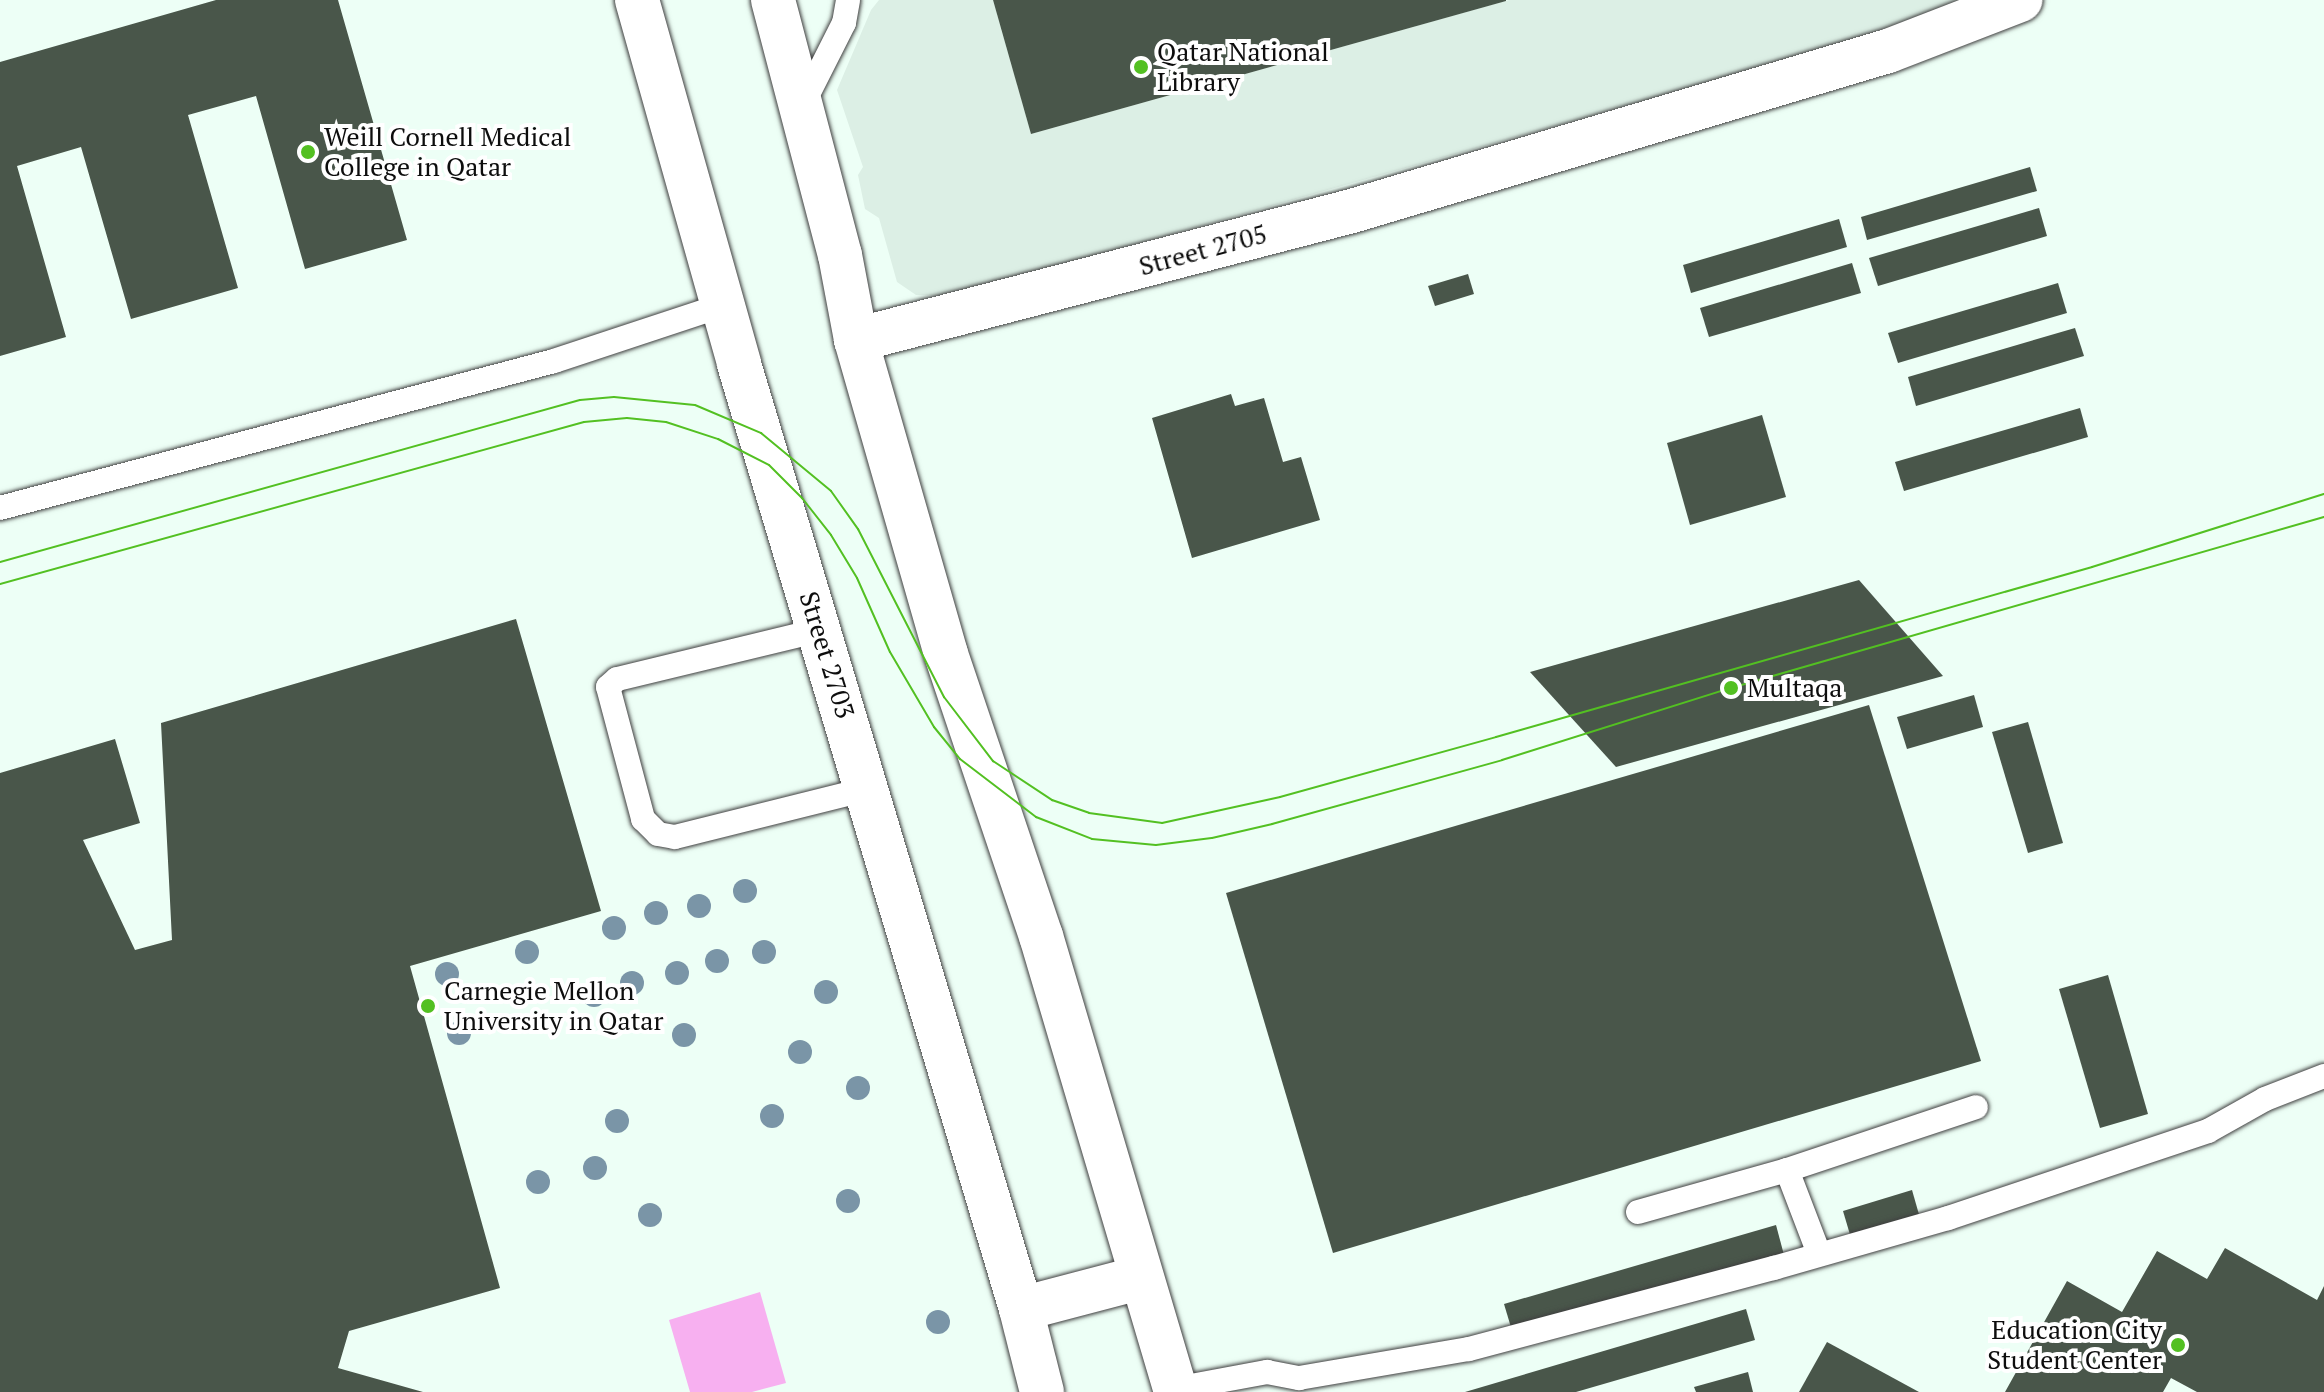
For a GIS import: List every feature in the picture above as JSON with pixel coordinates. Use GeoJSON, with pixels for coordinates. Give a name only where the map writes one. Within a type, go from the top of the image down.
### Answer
{"type":"FeatureCollection","features":[{"type":"Feature","properties":{"kind":"street","name":"Street 2703"},"geometry":{"type":"LineString","coordinates":[[637,0],[723,305],[1021,1309],[1042,1392]]}},
{"type":"Feature","properties":{"kind":"street"},"geometry":{"type":"LineString","coordinates":[[773,0],[803,104],[840,255],[856,340],[946,654],[1041,936],[1139,1278],[1175,1391]]}},
{"type":"Feature","properties":{"kind":"street","name":"Street 2705"},"geometry":{"type":"LineString","coordinates":[[856,340],[1352,211],[1888,51],[2020,0]]}},
{"type":"Feature","properties":{"kind":"street"},"geometry":{"type":"LineString","coordinates":[[1021,1309],[1139,1278]]}},
{"type":"Feature","properties":{"kind":"lane"},"geometry":{"type":"LineString","coordinates":[[803,104],[844,23],[848,0]]}},
{"type":"Feature","properties":{"kind":"lane"},"geometry":{"type":"LineString","coordinates":[[0,508],[554,361],[723,305]]}},
{"type":"Feature","properties":{"kind":"lane"},"geometry":{"type":"LineString","coordinates":[[820,630],[617,679],[608,687],[643,819],[658,834],[675,837],[867,789]]}},
{"type":"Feature","properties":{"kind":"lane"},"geometry":{"type":"LineString","coordinates":[[1175,1391],[1267,1372],[1299,1378],[1469,1349],[1819,1254],[1948,1218],[2208,1131],[2265,1099],[2324,1076]]}},
{"type":"Feature","properties":{"kind":"lane"},"geometry":{"type":"LineString","coordinates":[[1638,1212],[1787,1170],[1976,1107]]}},
{"type":"Feature","properties":{"kind":"lane"},"geometry":{"type":"LineString","coordinates":[[1787,1170],[1819,1254]]}},
{"type":"Feature","properties":{"kind":"lane"},"geometry":{"type":"LineString","coordinates":[[1279,1392],[1299,1378]]}},
{"type":"Feature","properties":{"kind":"shaded area"},"geometry":{"type":"Polygon","coordinates":[[[879,0],[993,0],[1031,134],[1509,0],[1980,0],[1731,76],[952,296],[916,295],[897,282],[879,218],[865,209],[858,175],[863,167],[837,90],[871,10],[879,0]]]}},
{"type":"Feature","properties":{"kind":"shaded area"},"geometry":{"type":"Polygon","coordinates":[[[760,1292],[786,1383],[752,1392],[690,1392],[669,1320],[760,1292]]]}},
{"type":"Feature","properties":{"kind":"building"},"geometry":{"type":"Polygon","coordinates":[[[216,0],[338,0],[407,240],[305,269],[256,96],[188,115],[238,288],[131,319],[81,147],[17,166],[66,337],[0,356],[0,62],[216,0]]]}},
{"type":"Feature","properties":{"kind":"building","name":"Qatar National Library"},"geometry":{"type":"Polygon","coordinates":[[[993,0],[1506,0],[1506,1],[1031,134],[993,0]]]}},
{"type":"Feature","properties":{"kind":"building"},"geometry":{"type":"Polygon","coordinates":[[[2030,167],[2037,191],[1867,240],[1861,217],[2030,167]]]}},
{"type":"Feature","properties":{"kind":"building"},"geometry":{"type":"Polygon","coordinates":[[[2039,208],[2047,236],[1878,286],[1869,258],[2039,208]]]}},
{"type":"Feature","properties":{"kind":"building"},"geometry":{"type":"Polygon","coordinates":[[[1839,219],[1847,247],[1691,293],[1683,265],[1839,219]]]}},
{"type":"Feature","properties":{"kind":"building"},"geometry":{"type":"Polygon","coordinates":[[[1852,263],[1861,293],[1709,337],[1700,308],[1852,263]]]}},
{"type":"Feature","properties":{"kind":"building"},"geometry":{"type":"Polygon","coordinates":[[[1468,274],[1474,294],[1435,306],[1428,286],[1468,274]]]}},
{"type":"Feature","properties":{"kind":"building"},"geometry":{"type":"Polygon","coordinates":[[[2058,283],[2067,313],[1898,363],[1888,333],[2058,283]]]}},
{"type":"Feature","properties":{"kind":"building"},"geometry":{"type":"Polygon","coordinates":[[[2075,328],[2084,356],[1916,406],[1908,377],[2075,328]]]}},
{"type":"Feature","properties":{"kind":"building"},"geometry":{"type":"Polygon","coordinates":[[[1231,394],[1235,406],[1264,398],[1283,462],[1301,457],[1320,520],[1192,558],[1152,418],[1231,394]]]}},
{"type":"Feature","properties":{"kind":"building"},"geometry":{"type":"Polygon","coordinates":[[[2080,408],[2088,437],[1904,491],[1895,462],[2080,408]]]}},
{"type":"Feature","properties":{"kind":"building"},"geometry":{"type":"Polygon","coordinates":[[[1762,415],[1786,497],[1690,525],[1667,443],[1762,415]]]}},
{"type":"Feature","properties":{"kind":"building"},"geometry":{"type":"Polygon","coordinates":[[[1859,580],[1943,676],[1616,767],[1530,672],[1859,580]]]}},
{"type":"Feature","properties":{"kind":"building"},"geometry":{"type":"Polygon","coordinates":[[[516,619],[601,911],[410,966],[500,1288],[349,1331],[338,1368],[423,1392],[0,1392],[0,773],[115,739],[140,823],[83,840],[135,950],[172,940],[161,723],[516,619]]]}},
{"type":"Feature","properties":{"kind":"building"},"geometry":{"type":"Polygon","coordinates":[[[1974,695],[1983,727],[1907,749],[1897,717],[1974,695]]]}},
{"type":"Feature","properties":{"kind":"building"},"geometry":{"type":"Polygon","coordinates":[[[1869,705],[1981,1061],[1333,1253],[1226,893],[1869,705]]]}},
{"type":"Feature","properties":{"kind":"building"},"geometry":{"type":"Polygon","coordinates":[[[2028,722],[2063,843],[2028,853],[1992,732],[2028,722]]]}},
{"type":"Feature","properties":{"kind":"building"},"geometry":{"type":"Polygon","coordinates":[[[2108,975],[2148,1114],[2100,1128],[2059,989],[2108,975]]]}},
{"type":"Feature","properties":{"kind":"building"},"geometry":{"type":"Polygon","coordinates":[[[1912,1190],[1920,1218],[1851,1238],[1843,1211],[1912,1190]]]}},
{"type":"Feature","properties":{"kind":"building"},"geometry":{"type":"Polygon","coordinates":[[[1776,1225],[1784,1255],[1513,1334],[1504,1304],[1776,1225]]]}},
{"type":"Feature","properties":{"kind":"building","name":"Education City Student Center"},"geometry":{"type":"Polygon","coordinates":[[[2225,1248],[2317,1300],[2324,1286],[2324,1392],[2197,1392],[2171,1378],[2163,1392],[2005,1392],[2067,1281],[2122,1312],[2157,1251],[2207,1279],[2225,1248]]]}},
{"type":"Feature","properties":{"kind":"building"},"geometry":{"type":"Polygon","coordinates":[[[1746,1309],[1755,1340],[1576,1392],[1465,1392],[1746,1309]]]}},
{"type":"Feature","properties":{"kind":"building","name":"Education City Student Center"},"geometry":{"type":"Polygon","coordinates":[[[1827,1342],[1919,1392],[1799,1392],[1827,1342]]]}},
{"type":"Feature","properties":{"kind":"building"},"geometry":{"type":"Polygon","coordinates":[[[1748,1372],[1753,1392],[1696,1392],[1694,1387],[1748,1372]]]}},
{"type":"Feature","properties":{"kind":"tram line"},"geometry":{"type":"LineString","coordinates":[[0,562],[580,400],[614,397],[695,405],[761,433],[831,491],[858,529],[944,697],[993,761],[1052,800],[1089,813],[1162,823],[1280,797],[1496,737],[2092,567],[2324,494]]}},
{"type":"Feature","properties":{"kind":"tram line"},"geometry":{"type":"LineString","coordinates":[[0,584],[584,422],[627,418],[666,422],[718,439],[769,465],[802,498],[831,535],[857,578],[890,652],[934,727],[960,759],[1036,817],[1092,839],[1156,845],[1212,838],[1272,824],[1502,760],[1731,688],[2324,517]]}},
{"type":"Feature","properties":{"kind":"place","name":"Qatar National Library"},"geometry":{"type":"Point","coordinates":[1141,67]}},
{"type":"Feature","properties":{"kind":"place","name":"Weill Cornell Medical College in Qatar"},"geometry":{"type":"Point","coordinates":[308,152]}},
{"type":"Feature","properties":{"kind":"place","name":"Multaqa"},"geometry":{"type":"Point","coordinates":[1731,688]}},
{"type":"Feature","properties":{"kind":"place","name":"Carnegie Mellon University in Qatar"},"geometry":{"type":"Point","coordinates":[428,1006]}},
{"type":"Feature","properties":{"kind":"place","name":"Education City Student Center"},"geometry":{"type":"Point","coordinates":[2178,1345]}}]}
